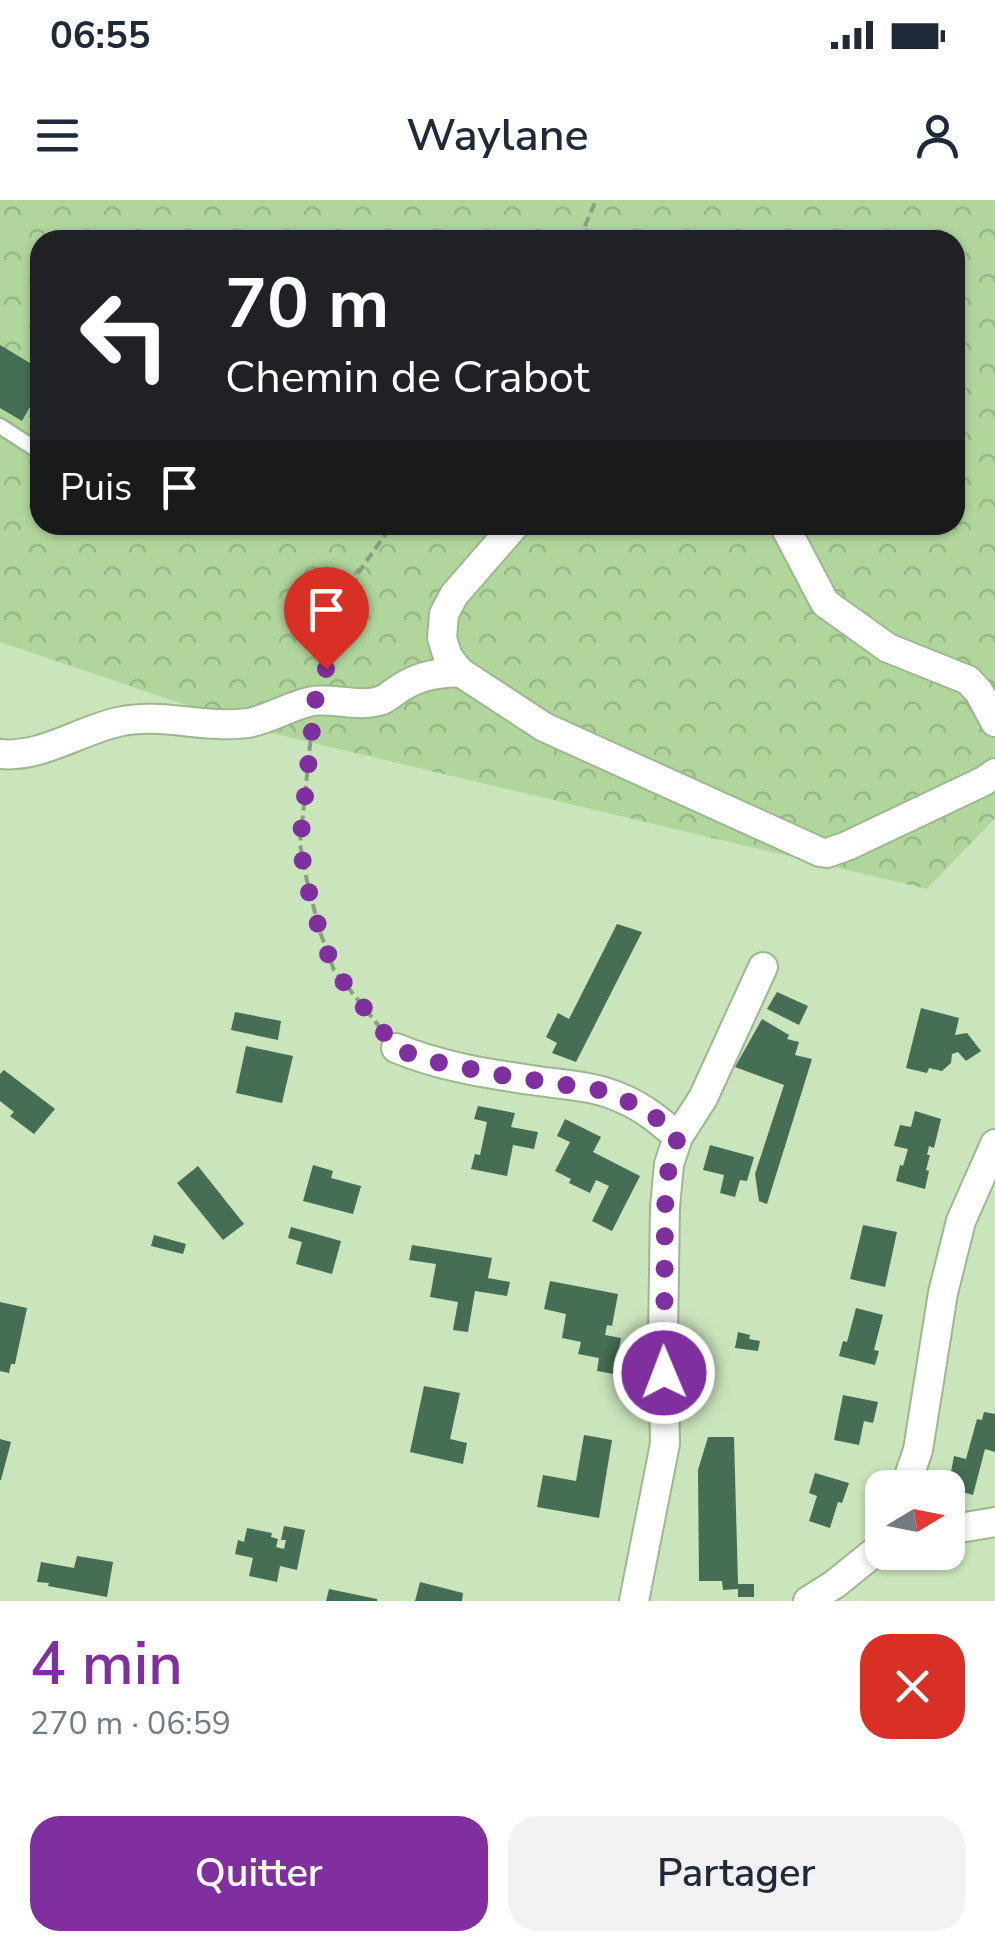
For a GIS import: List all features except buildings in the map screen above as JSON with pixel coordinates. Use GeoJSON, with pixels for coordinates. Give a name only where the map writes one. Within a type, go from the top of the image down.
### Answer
{"type":"FeatureCollection","features":[{"type":"Feature","properties":{"kind":"street"},"geometry":{"type":"LineString","coordinates":[[506,535],[454,596],[444,614],[442,638],[448,657],[460,672],[544,727],[827,853],[984,782],[995,773]]}},
{"type":"Feature","properties":{"kind":"street"},"geometry":{"type":"LineString","coordinates":[[789,535],[826,603],[888,648],[968,680],[995,722]]}},
{"type":"Feature","properties":{"kind":"street"},"geometry":{"type":"LineString","coordinates":[[0,754],[18,756],[88,731],[144,717],[228,726],[257,722],[315,701],[382,700],[420,677],[460,672]]}},
{"type":"Feature","properties":{"kind":"street"},"geometry":{"type":"LineString","coordinates":[[634,1601],[665,1444],[663,1337],[669,1164],[678,1137],[702,1098],[762,967]]}},
{"type":"Feature","properties":{"kind":"street"},"geometry":{"type":"LineString","coordinates":[[396,1048],[422,1059],[599,1090],[654,1116],[678,1137]]}},
{"type":"Feature","properties":{"kind":"street"},"geometry":{"type":"LineString","coordinates":[[911,1470],[918,1450],[943,1293],[961,1222],[995,1144]]}},
{"type":"Feature","properties":{"kind":"street"},"geometry":{"type":"LineString","coordinates":[[965,1527],[995,1522]]}},
{"type":"Feature","properties":{"kind":"street"},"geometry":{"type":"LineString","coordinates":[[808,1601],[865,1560]]}},
{"type":"Feature","properties":{"kind":"lane"},"geometry":{"type":"LineString","coordinates":[[0,426],[30,446]]}},
{"type":"Feature","properties":{"kind":"path"},"geometry":{"type":"LineString","coordinates":[[583,230],[596,200]]}},
{"type":"Feature","properties":{"kind":"path"},"geometry":{"type":"LineString","coordinates":[[385,535],[358,573],[315,701],[300,844],[306,881],[334,970],[396,1048]]}},
{"type":"Feature","properties":{"kind":"green space"},"geometry":{"type":"Polygon","coordinates":[[[0,200],[995,200],[995,818],[927,889],[263,731],[0,642],[0,200]]]}},
{"type":"Feature","properties":{"kind":"route"},"geometry":{"type":"LineString","coordinates":[[326,669],[315,701],[300,844],[306,881],[334,970],[396,1048],[422,1059],[599,1090],[654,1116],[678,1137],[669,1164],[665,1207],[664,1373]]}}]}
